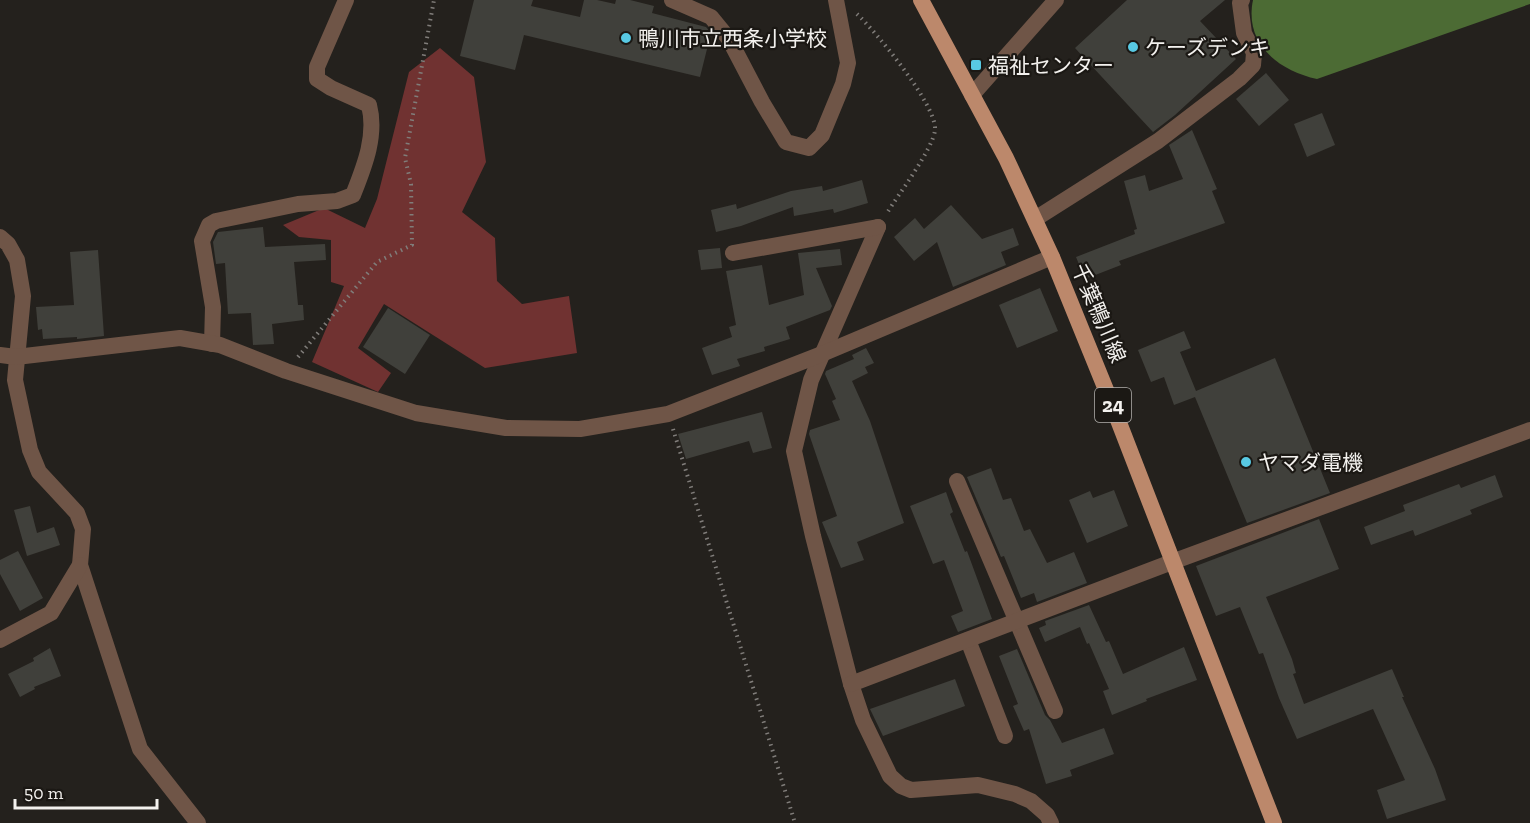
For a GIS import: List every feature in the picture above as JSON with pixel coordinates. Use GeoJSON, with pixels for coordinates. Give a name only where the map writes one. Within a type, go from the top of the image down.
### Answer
{"type":"FeatureCollection","features":[{"type":"Feature","properties":{"kind":"main road","name":"千葉鴨川線"},"geometry":{"type":"LineString","coordinates":[[921,0],[1006,158],[1052,257],[1113,407],[1274,823]]}},
{"type":"Feature","properties":{"kind":"street"},"geometry":{"type":"LineString","coordinates":[[212,344],[213,307],[202,241],[209,225],[216,221],[298,204],[337,201],[353,195],[368,158],[373,118],[369,105],[317,79],[316,67],[346,0]]}},
{"type":"Feature","properties":{"kind":"street"},"geometry":{"type":"LineString","coordinates":[[672,0],[711,17],[729,39],[786,142],[809,148],[822,135],[843,84],[848,63],[836,3]]}},
{"type":"Feature","properties":{"kind":"street"},"geometry":{"type":"LineString","coordinates":[[972,95],[1056,0]]}},
{"type":"Feature","properties":{"kind":"street"},"geometry":{"type":"LineString","coordinates":[[1035,219],[1158,141],[1239,79],[1253,65],[1254,53],[1244,33],[1240,3],[1242,0]]}},
{"type":"Feature","properties":{"kind":"street"},"geometry":{"type":"LineString","coordinates":[[733,253],[878,227]]}},
{"type":"Feature","properties":{"kind":"street"},"geometry":{"type":"LineString","coordinates":[[878,227],[811,380],[795,451],[813,536],[851,684],[863,720],[886,767],[901,786],[910,790],[978,785],[987,787],[1015,794],[1031,801],[1047,815],[1051,823]]}},
{"type":"Feature","properties":{"kind":"street"},"geometry":{"type":"LineString","coordinates":[[0,237],[8,244],[17,260],[23,296],[8,356],[30,450],[39,472],[76,513],[83,529],[80,565],[140,749],[198,823]]}},
{"type":"Feature","properties":{"kind":"street"},"geometry":{"type":"LineString","coordinates":[[8,356],[180,338],[212,344],[286,371],[416,413],[506,428],[580,429],[668,414],[822,354],[1052,257]]}},
{"type":"Feature","properties":{"kind":"street"},"geometry":{"type":"LineString","coordinates":[[851,684],[1530,430]]}},
{"type":"Feature","properties":{"kind":"street"},"geometry":{"type":"LineString","coordinates":[[957,481],[1055,711]]}},
{"type":"Feature","properties":{"kind":"street"},"geometry":{"type":"LineString","coordinates":[[0,640],[51,613],[80,565]]}},
{"type":"Feature","properties":{"kind":"street"},"geometry":{"type":"LineString","coordinates":[[968,640],[1005,736]]}},
{"type":"Feature","properties":{"kind":"path"},"geometry":{"type":"LineString","coordinates":[[286,371],[377,262],[412,245],[411,184],[405,158],[434,0]]}},
{"type":"Feature","properties":{"kind":"path"},"geometry":{"type":"LineString","coordinates":[[836,3],[858,15],[918,89],[933,115],[935,131],[928,147],[878,227]]}},
{"type":"Feature","properties":{"kind":"path"},"geometry":{"type":"LineString","coordinates":[[668,414],[795,823]]}},
{"type":"Feature","properties":{"kind":"shaded area"},"geometry":{"type":"Polygon","coordinates":[[[1253,0],[1530,0],[1530,4],[1317,79],[1289,69],[1267,53],[1254,30],[1253,0]]]}},
{"type":"Feature","properties":{"kind":"shaded area"},"geometry":{"type":"Polygon","coordinates":[[[440,48],[474,77],[486,162],[462,212],[495,238],[497,281],[522,304],[569,296],[577,353],[485,368],[384,304],[358,348],[391,373],[378,392],[312,362],[344,286],[331,282],[331,240],[299,237],[283,225],[324,208],[365,228],[377,199],[409,72],[440,48]]]}},
{"type":"Feature","properties":{"kind":"building"},"geometry":{"type":"Polygon","coordinates":[[[474,0],[533,0],[531,6],[580,17],[584,0],[615,4],[616,0],[630,0],[654,6],[652,13],[706,27],[711,33],[700,77],[524,35],[515,70],[460,56],[474,0]]]}},
{"type":"Feature","properties":{"kind":"building"},"geometry":{"type":"Polygon","coordinates":[[[1127,0],[1225,0],[1200,21],[1236,59],[1153,132],[1075,48],[1127,0]]]}},
{"type":"Feature","properties":{"kind":"building"},"geometry":{"type":"Polygon","coordinates":[[[1266,73],[1289,100],[1259,126],[1236,99],[1266,73]]]}},
{"type":"Feature","properties":{"kind":"building"},"geometry":{"type":"Polygon","coordinates":[[[1322,113],[1335,145],[1307,157],[1294,124],[1322,113]]]}},
{"type":"Feature","properties":{"kind":"building"},"geometry":{"type":"Polygon","coordinates":[[[1192,130],[1217,189],[1212,191],[1225,223],[1119,261],[1121,265],[1085,279],[1076,257],[1135,234],[1134,230],[1137,229],[1124,181],[1145,175],[1149,191],[1183,179],[1169,145],[1192,130]]]}},
{"type":"Feature","properties":{"kind":"building"},"geometry":{"type":"Polygon","coordinates":[[[862,180],[868,203],[834,213],[833,209],[794,216],[793,207],[741,226],[716,232],[711,210],[736,204],[737,209],[791,191],[822,186],[823,191],[862,180]]]}},
{"type":"Feature","properties":{"kind":"building"},"geometry":{"type":"Polygon","coordinates":[[[951,205],[982,239],[1013,228],[1019,245],[1001,252],[1006,265],[953,287],[937,242],[914,261],[894,237],[915,218],[924,229],[951,205]]]}},
{"type":"Feature","properties":{"kind":"building"},"geometry":{"type":"Polygon","coordinates":[[[263,227],[265,247],[325,244],[326,260],[294,262],[298,305],[303,305],[304,320],[272,324],[274,344],[253,345],[251,313],[228,314],[225,263],[216,264],[213,242],[218,232],[263,227]]]}},
{"type":"Feature","properties":{"kind":"building"},"geometry":{"type":"Polygon","coordinates":[[[720,248],[722,268],[701,270],[698,250],[720,248]]]}},
{"type":"Feature","properties":{"kind":"building"},"geometry":{"type":"Polygon","coordinates":[[[840,249],[842,265],[816,268],[832,306],[830,310],[786,327],[790,339],[764,347],[765,351],[737,359],[740,366],[712,375],[702,348],[732,337],[729,327],[736,325],[726,271],[762,265],[769,305],[804,295],[798,253],[840,249]]]}},
{"type":"Feature","properties":{"kind":"building"},"geometry":{"type":"Polygon","coordinates":[[[98,250],[104,336],[43,339],[42,329],[38,330],[36,307],[74,305],[70,252],[98,250]]]}},
{"type":"Feature","properties":{"kind":"building"},"geometry":{"type":"Polygon","coordinates":[[[1040,288],[1058,331],[1017,348],[999,305],[1040,288]]]}},
{"type":"Feature","properties":{"kind":"building"},"geometry":{"type":"Polygon","coordinates":[[[388,308],[430,335],[405,374],[363,347],[388,308]]]}},
{"type":"Feature","properties":{"kind":"building"},"geometry":{"type":"Polygon","coordinates":[[[1184,331],[1191,348],[1180,352],[1196,391],[1275,358],[1330,493],[1247,523],[1195,397],[1174,405],[1164,377],[1151,382],[1138,350],[1184,331]]]}},
{"type":"Feature","properties":{"kind":"building"},"geometry":{"type":"Polygon","coordinates":[[[866,348],[874,363],[865,367],[868,373],[852,381],[870,421],[904,523],[857,542],[864,560],[841,568],[822,522],[837,516],[809,434],[810,430],[840,420],[832,401],[836,399],[825,374],[826,371],[854,359],[852,355],[866,348]]]}},
{"type":"Feature","properties":{"kind":"building"},"geometry":{"type":"Polygon","coordinates":[[[762,412],[772,448],[753,453],[749,441],[686,459],[678,434],[762,412]]]}},
{"type":"Feature","properties":{"kind":"building"},"geometry":{"type":"Polygon","coordinates":[[[991,468],[1003,500],[1011,498],[1024,531],[1030,529],[1047,563],[1074,552],[1087,583],[1037,602],[1034,593],[1021,598],[967,477],[991,468]]]}},
{"type":"Feature","properties":{"kind":"building"},"geometry":{"type":"Polygon","coordinates":[[[1495,475],[1503,497],[1470,510],[1472,514],[1415,536],[1413,530],[1371,545],[1364,527],[1405,511],[1403,505],[1459,484],[1461,488],[1495,475]]]}},
{"type":"Feature","properties":{"kind":"building"},"geometry":{"type":"Polygon","coordinates":[[[1114,490],[1128,526],[1087,543],[1069,500],[1090,491],[1093,498],[1114,490]]]}},
{"type":"Feature","properties":{"kind":"building"},"geometry":{"type":"Polygon","coordinates":[[[946,492],[953,512],[950,514],[965,552],[967,551],[992,619],[958,632],[951,616],[963,611],[944,560],[933,564],[910,506],[946,492]]]}},
{"type":"Feature","properties":{"kind":"building"},"geometry":{"type":"Polygon","coordinates":[[[30,506],[37,533],[54,527],[60,545],[27,556],[14,510],[30,506]]]}},
{"type":"Feature","properties":{"kind":"building"},"geometry":{"type":"Polygon","coordinates":[[[1319,519],[1339,569],[1266,597],[1292,659],[1296,673],[1293,674],[1304,704],[1392,669],[1446,800],[1387,819],[1377,790],[1405,780],[1373,709],[1297,739],[1263,653],[1259,654],[1240,607],[1216,616],[1196,566],[1319,519]]]}},
{"type":"Feature","properties":{"kind":"building"},"geometry":{"type":"Polygon","coordinates":[[[18,551],[43,598],[20,611],[0,574],[0,560],[18,551]]]}},
{"type":"Feature","properties":{"kind":"building"},"geometry":{"type":"Polygon","coordinates":[[[1089,605],[1106,642],[1109,641],[1123,674],[1184,647],[1197,680],[1146,699],[1147,701],[1112,715],[1103,691],[1109,689],[1080,627],[1045,642],[1039,628],[1046,625],[1045,621],[1089,605]]]}},
{"type":"Feature","properties":{"kind":"building"},"geometry":{"type":"Polygon","coordinates":[[[50,648],[61,676],[34,687],[35,689],[20,697],[8,674],[34,661],[33,658],[50,648]]]}},
{"type":"Feature","properties":{"kind":"building"},"geometry":{"type":"Polygon","coordinates":[[[1017,649],[1045,715],[1062,743],[1104,728],[1114,754],[1070,770],[1072,776],[1046,784],[1029,729],[1024,731],[1013,706],[1018,704],[999,656],[1017,649]]]}},
{"type":"Feature","properties":{"kind":"building"},"geometry":{"type":"Polygon","coordinates":[[[955,679],[965,706],[883,736],[870,709],[955,679]]]}},
{"type":"Feature","properties":{"kind":"place","name":"鴨川市立西条小学校"},"geometry":{"type":"Point","coordinates":[626,38]}},
{"type":"Feature","properties":{"kind":"place","name":"ケーズデンキ"},"geometry":{"type":"Point","coordinates":[1133,47]}},
{"type":"Feature","properties":{"kind":"place","name":"福祉センター"},"geometry":{"type":"Point","coordinates":[976,65]}},
{"type":"Feature","properties":{"kind":"place","name":"ヤマダ電機"},"geometry":{"type":"Point","coordinates":[1246,462]}}]}
